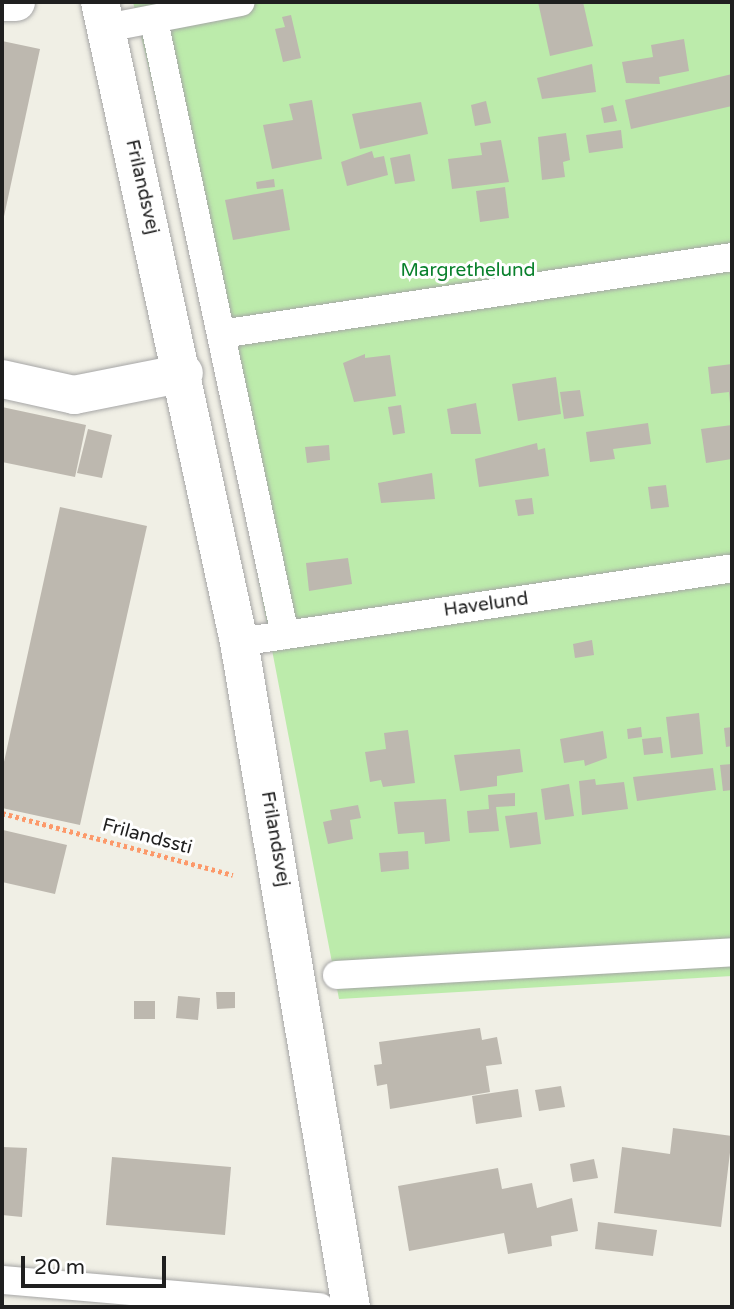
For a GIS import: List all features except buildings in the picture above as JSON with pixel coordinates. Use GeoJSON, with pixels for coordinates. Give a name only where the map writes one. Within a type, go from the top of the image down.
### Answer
{"type":"FeatureCollection","features":[{"type":"Feature","properties":{"kind":"street"},"geometry":{"type":"LineString","coordinates":[[2,2],[16,2]]}},
{"type":"Feature","properties":{"kind":"street","name":"Frilandsvej"},"geometry":{"type":"LineString","coordinates":[[103,15],[184,373],[239,642],[285,889],[351,1307]]}},
{"type":"Feature","properties":{"kind":"street"},"geometry":{"type":"LineString","coordinates":[[2,379],[74,395],[184,373]]}},
{"type":"Feature","properties":{"kind":"lane"},"geometry":{"type":"LineString","coordinates":[[103,15],[155,21],[241,2]]}},
{"type":"Feature","properties":{"kind":"lane"},"geometry":{"type":"LineString","coordinates":[[155,21],[285,635]]}},
{"type":"Feature","properties":{"kind":"lane"},"geometry":{"type":"LineString","coordinates":[[221,334],[732,257]]}},
{"type":"Feature","properties":{"kind":"lane","name":"Havelund"},"geometry":{"type":"LineString","coordinates":[[239,642],[732,568]]}},
{"type":"Feature","properties":{"kind":"lane"},"geometry":{"type":"LineString","coordinates":[[337,975],[732,952]]}},
{"type":"Feature","properties":{"kind":"lane"},"geometry":{"type":"LineString","coordinates":[[2,1280],[320,1307]]}},
{"type":"Feature","properties":{"kind":"path","name":"Frilandssti"},"geometry":{"type":"LineString","coordinates":[[2,813],[285,889]]}},
{"type":"Feature","properties":{"kind":"green space","name":"Margrethelund"},"geometry":{"type":"Polygon","coordinates":[[[133,2],[732,2],[732,976],[339,999],[211,332],[133,2]]]}}]}
